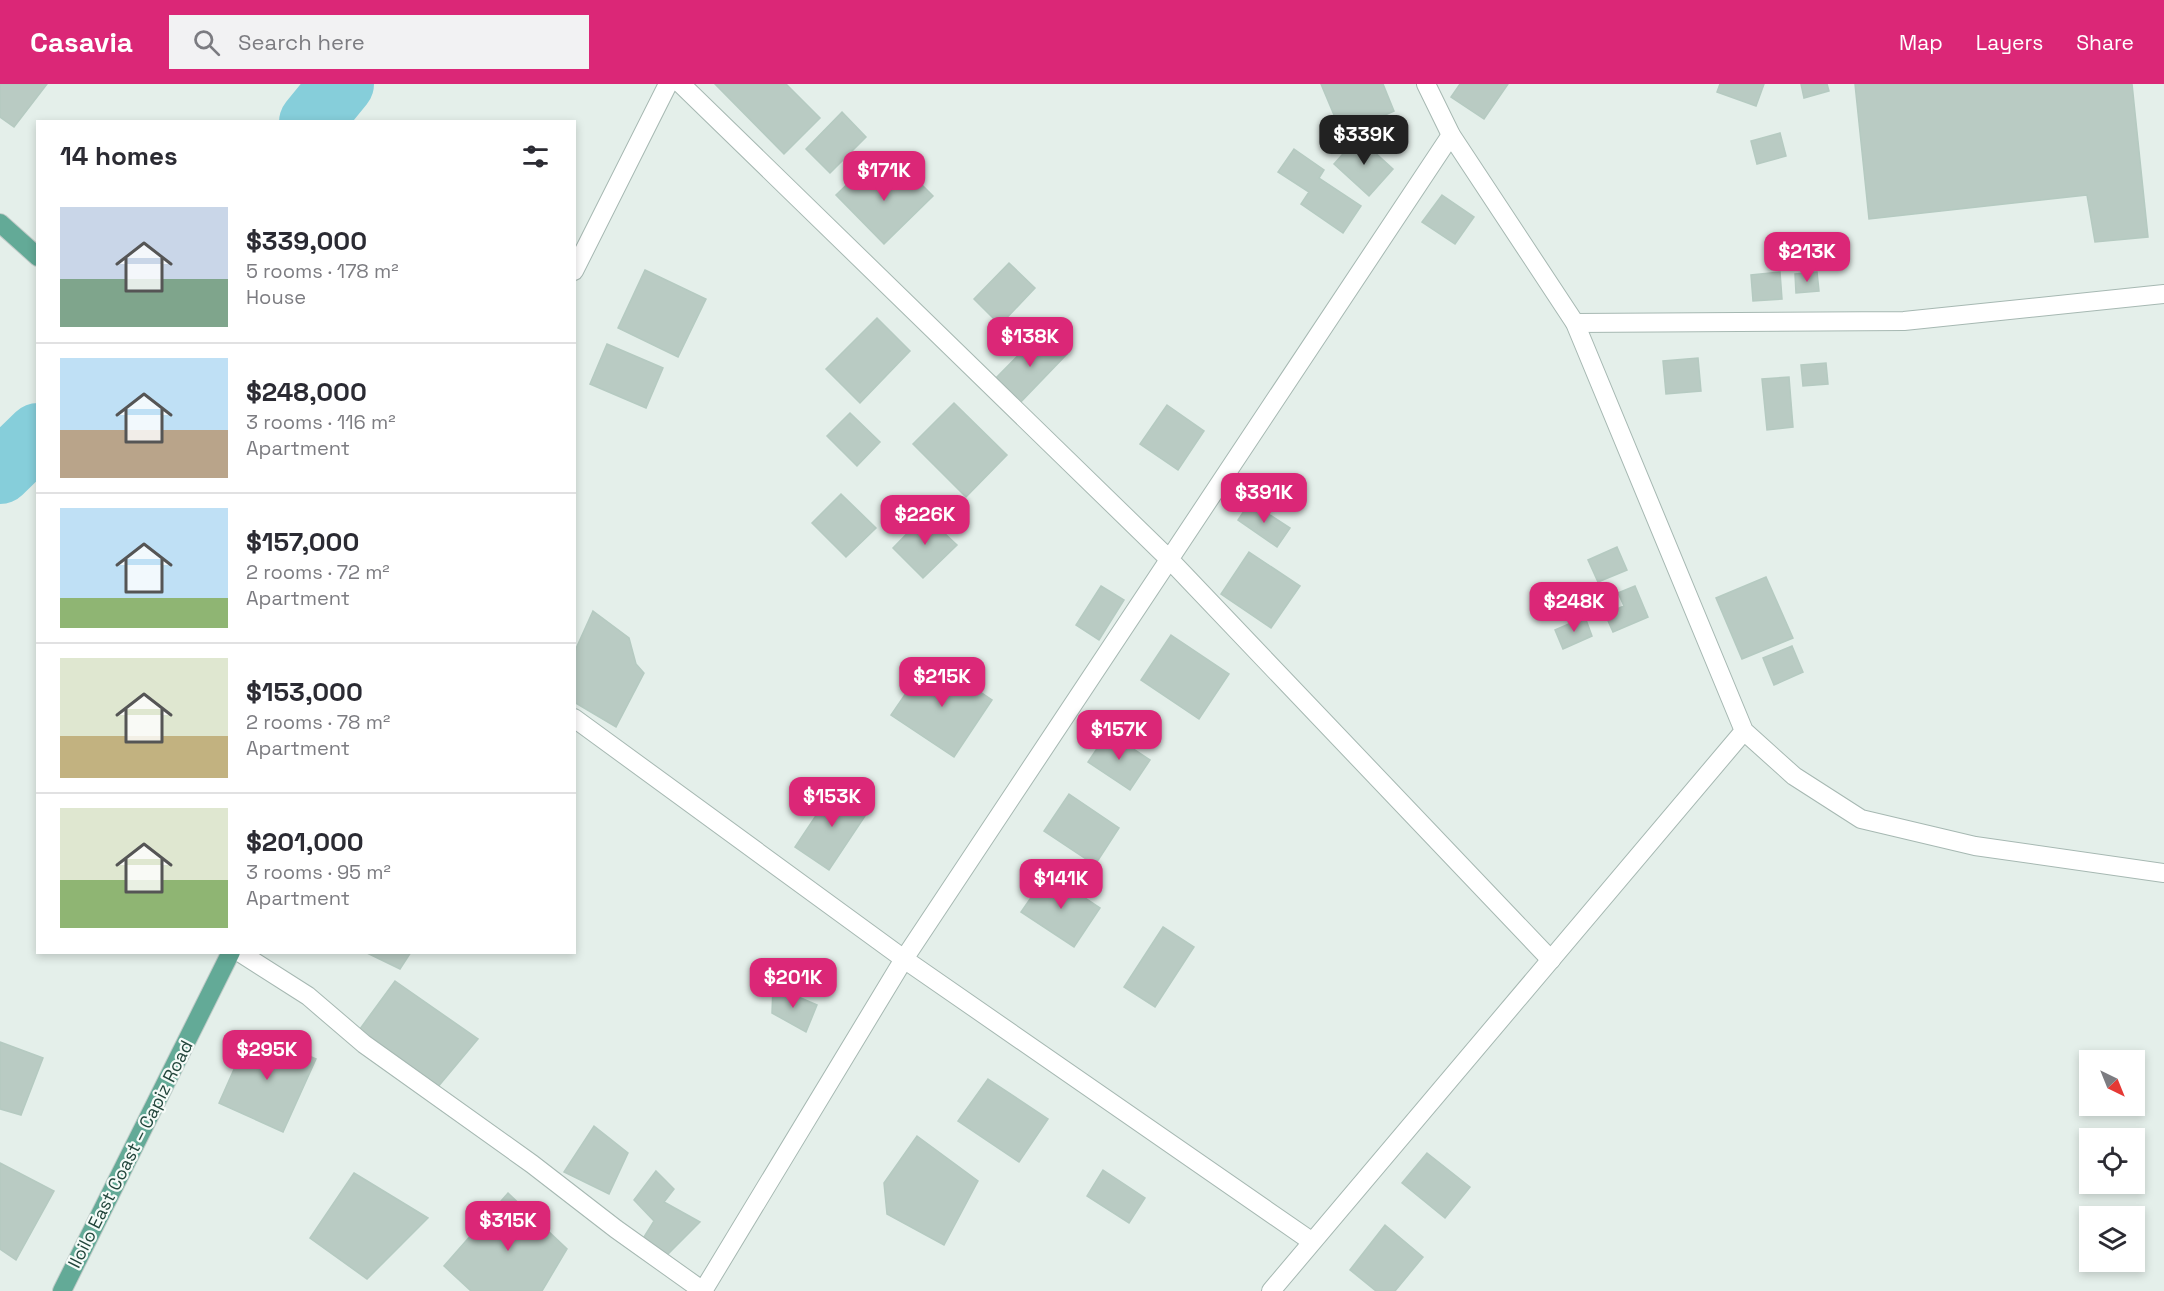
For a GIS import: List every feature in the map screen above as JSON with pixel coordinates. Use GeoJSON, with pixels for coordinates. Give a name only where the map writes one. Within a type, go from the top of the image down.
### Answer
{"type":"FeatureCollection","features":[{"type":"Feature","properties":{"kind":"main road"},"geometry":{"type":"LineString","coordinates":[[0,223],[36,255]]}},
{"type":"Feature","properties":{"kind":"main road","name":"Iloilo East Coast – Capiz Road"},"geometry":{"type":"LineString","coordinates":[[62,1291],[230,954]]}},
{"type":"Feature","properties":{"kind":"street"},"geometry":{"type":"LineString","coordinates":[[576,267],[668,84]]}},
{"type":"Feature","properties":{"kind":"street"},"geometry":{"type":"LineString","coordinates":[[681,84],[1170,560],[1551,960]]}},
{"type":"Feature","properties":{"kind":"street"},"geometry":{"type":"LineString","coordinates":[[1426,84],[1451,135],[1575,323],[1744,731],[1794,776],[1861,819],[1975,846],[2164,873]]}},
{"type":"Feature","properties":{"kind":"street"},"geometry":{"type":"LineString","coordinates":[[242,954],[308,996],[364,1044],[532,1164],[616,1229],[702,1291],[904,959],[1451,135]]}},
{"type":"Feature","properties":{"kind":"street"},"geometry":{"type":"LineString","coordinates":[[1575,323],[1904,321],[2164,294]]}},
{"type":"Feature","properties":{"kind":"street"},"geometry":{"type":"LineString","coordinates":[[576,719],[904,959],[1311,1241]]}},
{"type":"Feature","properties":{"kind":"street"},"geometry":{"type":"LineString","coordinates":[[1271,1291],[1744,731]]}},
{"type":"Feature","properties":{"kind":"building"},"geometry":{"type":"Polygon","coordinates":[[[0,84],[47,84],[14,127],[0,117],[0,84]]]}},
{"type":"Feature","properties":{"kind":"building"},"geometry":{"type":"Polygon","coordinates":[[[715,84],[786,84],[820,118],[784,154],[715,84]]]}},
{"type":"Feature","properties":{"kind":"building"},"geometry":{"type":"Polygon","coordinates":[[[1321,84],[1383,84],[1394,111],[1342,134],[1321,84]]]}},
{"type":"Feature","properties":{"kind":"building"},"geometry":{"type":"Polygon","coordinates":[[[1460,84],[1508,84],[1484,119],[1451,97],[1460,84]]]}},
{"type":"Feature","properties":{"kind":"building"},"geometry":{"type":"Polygon","coordinates":[[[1720,84],[1764,84],[1756,106],[1717,92],[1720,84]]]}},
{"type":"Feature","properties":{"kind":"building"},"geometry":{"type":"Polygon","coordinates":[[[1801,84],[1827,84],[1829,91],[1804,98],[1801,84]]]}},
{"type":"Feature","properties":{"kind":"building"},"geometry":{"type":"Polygon","coordinates":[[[1855,84],[2132,84],[2148,237],[2095,242],[2087,195],[1869,219],[1855,84]]]}},
{"type":"Feature","properties":{"kind":"building"},"geometry":{"type":"Polygon","coordinates":[[[842,112],[866,137],[830,173],[806,149],[842,112]]]}},
{"type":"Feature","properties":{"kind":"building"},"geometry":{"type":"Polygon","coordinates":[[[1780,133],[1786,156],[1757,164],[1751,141],[1780,133]]]}},
{"type":"Feature","properties":{"kind":"building"},"geometry":{"type":"Polygon","coordinates":[[[1358,137],[1393,169],[1369,196],[1334,164],[1358,137]]]}},
{"type":"Feature","properties":{"kind":"building"},"geometry":{"type":"Polygon","coordinates":[[[1294,149],[1324,170],[1319,178],[1361,206],[1343,233],[1301,204],[1309,192],[1278,172],[1294,149]]]}},
{"type":"Feature","properties":{"kind":"building"},"geometry":{"type":"Polygon","coordinates":[[[864,168],[887,191],[908,171],[933,196],[884,244],[836,195],[864,168]]]}},
{"type":"Feature","properties":{"kind":"building"},"geometry":{"type":"Polygon","coordinates":[[[1442,195],[1474,217],[1455,244],[1422,222],[1442,195]]]}},
{"type":"Feature","properties":{"kind":"building"},"geometry":{"type":"Polygon","coordinates":[[[1009,263],[1035,288],[1000,325],[974,299],[1009,263]]]}},
{"type":"Feature","properties":{"kind":"building"},"geometry":{"type":"Polygon","coordinates":[[[645,270],[706,299],[678,357],[618,328],[645,270]]]}},
{"type":"Feature","properties":{"kind":"building"},"geometry":{"type":"Polygon","coordinates":[[[1780,272],[1782,299],[1753,301],[1751,275],[1780,272]]]}},
{"type":"Feature","properties":{"kind":"building"},"geometry":{"type":"Polygon","coordinates":[[[1817,272],[1819,291],[1796,293],[1795,274],[1817,272]]]}},
{"type":"Feature","properties":{"kind":"building"},"geometry":{"type":"Polygon","coordinates":[[[877,318],[910,351],[860,403],[826,369],[877,318]]]}},
{"type":"Feature","properties":{"kind":"building"},"geometry":{"type":"Polygon","coordinates":[[[1043,330],[1067,354],[1017,406],[992,382],[1043,330]]]}},
{"type":"Feature","properties":{"kind":"building"},"geometry":{"type":"Polygon","coordinates":[[[607,344],[663,368],[646,408],[590,384],[607,344]]]}},
{"type":"Feature","properties":{"kind":"building"},"geometry":{"type":"Polygon","coordinates":[[[1698,358],[1701,391],[1666,394],[1663,361],[1698,358]]]}},
{"type":"Feature","properties":{"kind":"building"},"geometry":{"type":"Polygon","coordinates":[[[1826,363],[1828,384],[1803,386],[1801,365],[1826,363]]]}},
{"type":"Feature","properties":{"kind":"building"},"geometry":{"type":"Polygon","coordinates":[[[1789,377],[1793,427],[1767,430],[1762,379],[1789,377]]]}},
{"type":"Feature","properties":{"kind":"building"},"geometry":{"type":"Polygon","coordinates":[[[954,403],[1007,455],[966,497],[913,444],[954,403]]]}},
{"type":"Feature","properties":{"kind":"building"},"geometry":{"type":"Polygon","coordinates":[[[1167,405],[1204,431],[1178,470],[1140,444],[1167,405]]]}},
{"type":"Feature","properties":{"kind":"building"},"geometry":{"type":"Polygon","coordinates":[[[850,413],[880,442],[857,466],[827,436],[850,413]]]}},
{"type":"Feature","properties":{"kind":"building"},"geometry":{"type":"Polygon","coordinates":[[[841,494],[876,528],[846,557],[812,523],[841,494]]]}},
{"type":"Feature","properties":{"kind":"building"},"geometry":{"type":"Polygon","coordinates":[[[1250,502],[1290,528],[1277,547],[1238,520],[1250,502]]]}},
{"type":"Feature","properties":{"kind":"building"},"geometry":{"type":"Polygon","coordinates":[[[925,515],[957,545],[923,578],[893,548],[925,515]]]}},
{"type":"Feature","properties":{"kind":"building"},"geometry":{"type":"Polygon","coordinates":[[[1617,547],[1627,570],[1598,582],[1588,560],[1617,547]]]}},
{"type":"Feature","properties":{"kind":"building"},"geometry":{"type":"Polygon","coordinates":[[[1249,552],[1300,586],[1271,628],[1221,594],[1249,552]]]}},
{"type":"Feature","properties":{"kind":"building"},"geometry":{"type":"Polygon","coordinates":[[[1766,577],[1793,638],[1742,659],[1716,598],[1766,577]]]}},
{"type":"Feature","properties":{"kind":"building"},"geometry":{"type":"Polygon","coordinates":[[[1101,586],[1124,600],[1099,640],[1076,625],[1101,586]]]}},
{"type":"Feature","properties":{"kind":"building"},"geometry":{"type":"Polygon","coordinates":[[[1635,586],[1648,617],[1613,632],[1605,614],[1624,606],[1618,593],[1635,586]]]}},
{"type":"Feature","properties":{"kind":"building"},"geometry":{"type":"Polygon","coordinates":[[[593,611],[629,638],[636,664],[644,673],[616,727],[576,703],[576,649],[593,611]]]}},
{"type":"Feature","properties":{"kind":"building"},"geometry":{"type":"Polygon","coordinates":[[[1585,617],[1592,636],[1563,649],[1555,630],[1585,617]]]}},
{"type":"Feature","properties":{"kind":"building"},"geometry":{"type":"Polygon","coordinates":[[[1171,635],[1229,674],[1199,719],[1141,680],[1171,635]]]}},
{"type":"Feature","properties":{"kind":"building"},"geometry":{"type":"Polygon","coordinates":[[[1792,646],[1803,672],[1774,685],[1763,658],[1792,646]]]}},
{"type":"Feature","properties":{"kind":"building"},"geometry":{"type":"Polygon","coordinates":[[[930,658],[992,700],[954,757],[891,715],[930,658]]]}},
{"type":"Feature","properties":{"kind":"building"},"geometry":{"type":"Polygon","coordinates":[[[1108,732],[1150,760],[1130,790],[1088,762],[1108,732]]]}},
{"type":"Feature","properties":{"kind":"building"},"geometry":{"type":"Polygon","coordinates":[[[835,787],[869,810],[829,870],[795,847],[835,787]]]}},
{"type":"Feature","properties":{"kind":"building"},"geometry":{"type":"Polygon","coordinates":[[[1069,794],[1119,828],[1095,865],[1044,831],[1069,794]]]}},
{"type":"Feature","properties":{"kind":"building"},"geometry":{"type":"Polygon","coordinates":[[[1048,873],[1100,908],[1074,947],[1021,912],[1048,873]]]}},
{"type":"Feature","properties":{"kind":"building"},"geometry":{"type":"Polygon","coordinates":[[[1163,927],[1194,947],[1155,1007],[1124,987],[1163,927]]]}},
{"type":"Feature","properties":{"kind":"building"},"geometry":{"type":"Polygon","coordinates":[[[369,954],[410,954],[400,969],[369,954]]]}},
{"type":"Feature","properties":{"kind":"building"},"geometry":{"type":"Polygon","coordinates":[[[395,981],[478,1039],[437,1088],[357,1033],[395,981]]]}},
{"type":"Feature","properties":{"kind":"building"},"geometry":{"type":"Polygon","coordinates":[[[773,986],[817,1005],[806,1032],[772,1013],[773,986]]]}},
{"type":"Feature","properties":{"kind":"building"},"geometry":{"type":"Polygon","coordinates":[[[251,1031],[316,1059],[283,1132],[219,1103],[251,1031]]]}},
{"type":"Feature","properties":{"kind":"building"},"geometry":{"type":"Polygon","coordinates":[[[0,1042],[43,1058],[21,1115],[0,1109],[0,1042]]]}},
{"type":"Feature","properties":{"kind":"building"},"geometry":{"type":"Polygon","coordinates":[[[988,1079],[1048,1119],[1019,1162],[958,1121],[988,1079]]]}},
{"type":"Feature","properties":{"kind":"building"},"geometry":{"type":"Polygon","coordinates":[[[594,1126],[628,1153],[609,1194],[564,1172],[594,1126]]]}},
{"type":"Feature","properties":{"kind":"building"},"geometry":{"type":"Polygon","coordinates":[[[917,1136],[978,1181],[944,1245],[887,1214],[884,1183],[917,1136]]]}},
{"type":"Feature","properties":{"kind":"building"},"geometry":{"type":"Polygon","coordinates":[[[1427,1153],[1470,1187],[1445,1218],[1402,1183],[1427,1153]]]}},
{"type":"Feature","properties":{"kind":"building"},"geometry":{"type":"Polygon","coordinates":[[[0,1163],[54,1191],[16,1260],[0,1249],[0,1163]]]}},
{"type":"Feature","properties":{"kind":"building"},"geometry":{"type":"Polygon","coordinates":[[[1103,1170],[1145,1198],[1129,1223],[1087,1196],[1103,1170]]]}},
{"type":"Feature","properties":{"kind":"building"},"geometry":{"type":"Polygon","coordinates":[[[656,1171],[674,1189],[664,1202],[700,1222],[662,1260],[639,1245],[654,1221],[634,1200],[656,1171]]]}},
{"type":"Feature","properties":{"kind":"building"},"geometry":{"type":"Polygon","coordinates":[[[354,1173],[428,1218],[367,1279],[310,1238],[354,1173]]]}},
{"type":"Feature","properties":{"kind":"building"},"geometry":{"type":"Polygon","coordinates":[[[508,1193],[567,1249],[542,1291],[471,1291],[444,1266],[508,1193]]]}},
{"type":"Feature","properties":{"kind":"building"},"geometry":{"type":"Polygon","coordinates":[[[1385,1225],[1423,1257],[1395,1291],[1376,1291],[1350,1270],[1385,1225]]]}},
{"type":"Feature","properties":{"kind":"waterway"},"geometry":{"type":"LineString","coordinates":[[313,120],[342,84]]}},
{"type":"Feature","properties":{"kind":"waterway"},"geometry":{"type":"LineString","coordinates":[[0,472],[36,437]]}}]}
